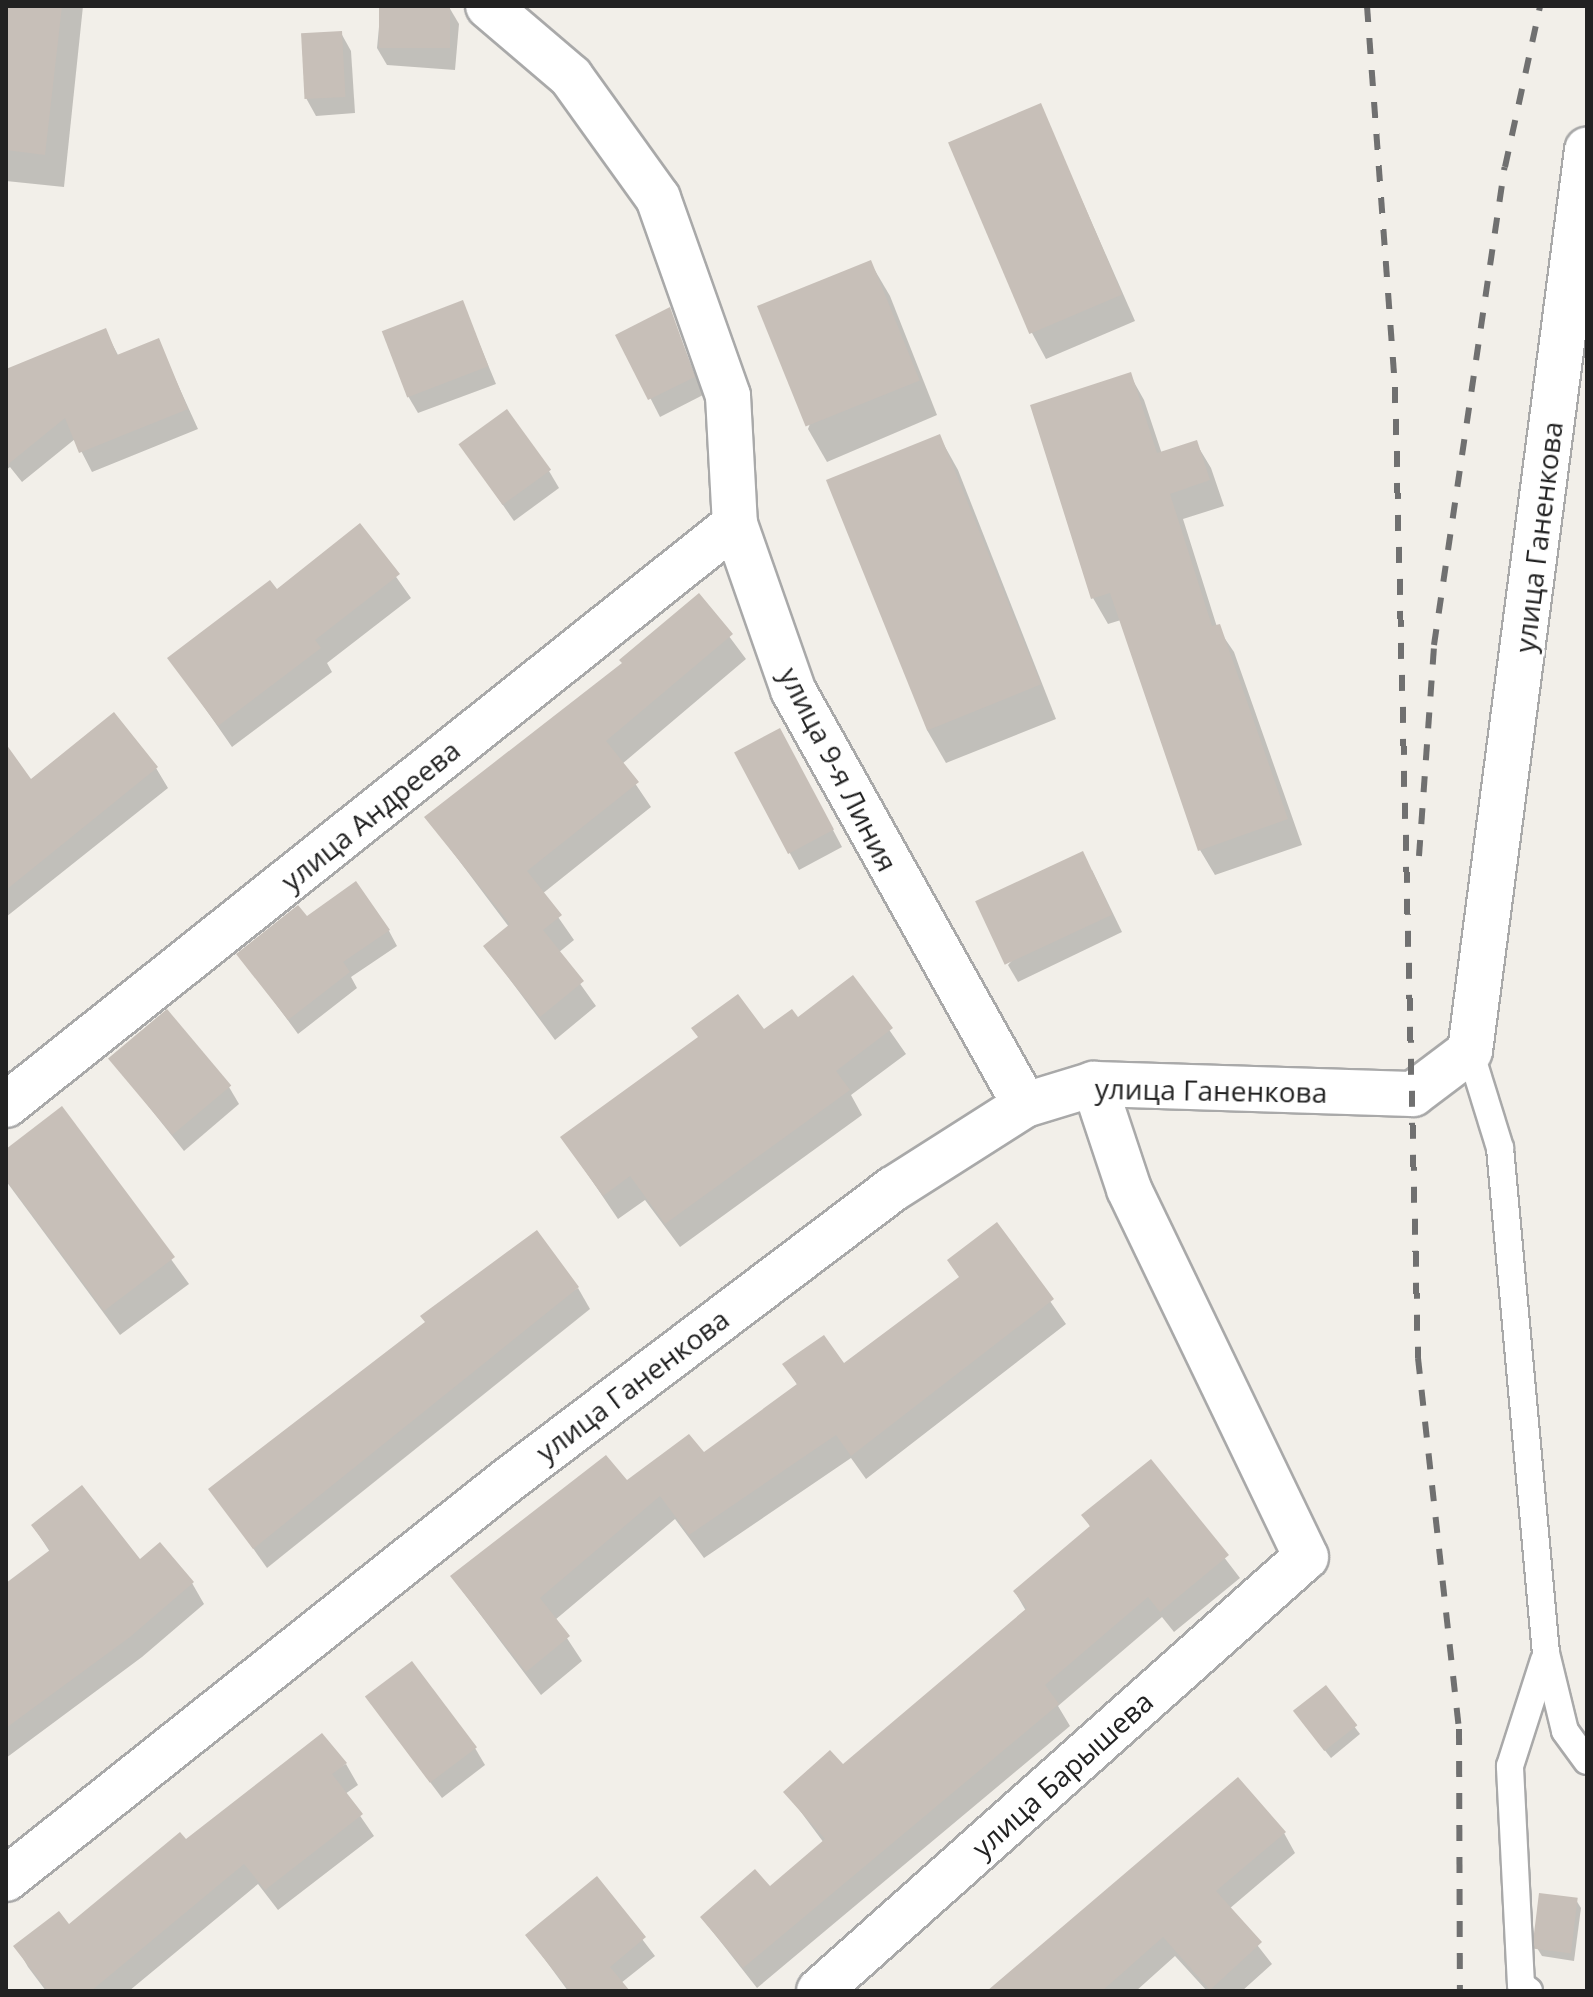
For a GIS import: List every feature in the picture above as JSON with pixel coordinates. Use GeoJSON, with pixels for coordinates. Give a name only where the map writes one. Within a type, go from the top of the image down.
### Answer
{"type":"FeatureCollection","features":[{"type":"Feature","properties":{"kind":"street","name":"улица 9-я Линия"},"geometry":{"type":"LineString","coordinates":[[488,6],[571,77],[658,198],[728,396],[735,524],[793,690],[1025,1105]]}},
{"type":"Feature","properties":{"kind":"street","name":"улица Ганенкова"},"geometry":{"type":"LineString","coordinates":[[6,1879],[508,1480],[893,1189],[1025,1105],[1094,1084],[1413,1094],[1470,1051],[1587,150]]}},
{"type":"Feature","properties":{"kind":"street","name":"улица Андреева"},"geometry":{"type":"LineString","coordinates":[[6,1105],[735,524]]}},
{"type":"Feature","properties":{"kind":"street","name":"улица Барышева"},"geometry":{"type":"LineString","coordinates":[[819,1991],[1306,1557],[1129,1189],[1094,1084]]}},
{"type":"Feature","properties":{"kind":"lane"},"geometry":{"type":"LineString","coordinates":[[1470,1051],[1500,1148],[1546,1653],[1565,1731],[1587,1761]]}},
{"type":"Feature","properties":{"kind":"lane"},"geometry":{"type":"LineString","coordinates":[[1524,1989],[1510,1766],[1537,1696],[1546,1653]]}},
{"type":"Feature","properties":{"kind":"building"},"geometry":{"type":"Polygon","coordinates":[[[6,6],[62,6],[45,155],[6,150],[6,6]]]}},
{"type":"Feature","properties":{"kind":"building"},"geometry":{"type":"Polygon","coordinates":[[[379,6],[450,6],[450,48],[379,48],[379,6]]]}},
{"type":"Feature","properties":{"kind":"building"},"geometry":{"type":"Polygon","coordinates":[[[342,31],[345,97],[305,99],[301,33],[342,31]]]}},
{"type":"Feature","properties":{"kind":"building"},"geometry":{"type":"Polygon","coordinates":[[[1041,103],[1122,294],[1029,334],[948,142],[1041,103]]]}},
{"type":"Feature","properties":{"kind":"building"},"geometry":{"type":"Polygon","coordinates":[[[871,260],[920,381],[806,427],[757,306],[871,260]]]}},
{"type":"Feature","properties":{"kind":"building"},"geometry":{"type":"Polygon","coordinates":[[[463,300],[488,366],[407,397],[382,331],[463,300]]]}},
{"type":"Feature","properties":{"kind":"building"},"geometry":{"type":"Polygon","coordinates":[[[670,307],[695,377],[648,400],[615,335],[670,307]]]}},
{"type":"Feature","properties":{"kind":"building"},"geometry":{"type":"Polygon","coordinates":[[[106,328],[117,355],[159,338],[188,409],[79,453],[65,418],[6,466],[6,369],[106,328]]]}},
{"type":"Feature","properties":{"kind":"building"},"geometry":{"type":"Polygon","coordinates":[[[1131,372],[1157,453],[1197,440],[1210,480],[1170,494],[1212,626],[1220,624],[1288,819],[1198,851],[1110,593],[1091,599],[1030,405],[1131,372]]]}},
{"type":"Feature","properties":{"kind":"building"},"geometry":{"type":"Polygon","coordinates":[[[507,409],[551,470],[503,505],[458,444],[507,409]]]}},
{"type":"Feature","properties":{"kind":"building"},"geometry":{"type":"Polygon","coordinates":[[[940,434],[1041,684],[927,730],[826,480],[940,434]]]}},
{"type":"Feature","properties":{"kind":"building"},"geometry":{"type":"Polygon","coordinates":[[[360,523],[400,574],[315,640],[321,648],[218,726],[167,658],[270,580],[277,589],[360,523]]]}},
{"type":"Feature","properties":{"kind":"building"},"geometry":{"type":"Polygon","coordinates":[[[699,593],[733,634],[606,741],[639,782],[527,871],[562,915],[543,930],[584,981],[540,1017],[483,946],[510,924],[424,817],[622,663],[619,660],[699,593]]]}},
{"type":"Feature","properties":{"kind":"building"},"geometry":{"type":"Polygon","coordinates":[[[114,712],[158,767],[6,890],[6,744],[31,779],[114,712]]]}},
{"type":"Feature","properties":{"kind":"building"},"geometry":{"type":"Polygon","coordinates":[[[780,728],[834,830],[788,854],[734,752],[780,728]]]}},
{"type":"Feature","properties":{"kind":"building"},"geometry":{"type":"Polygon","coordinates":[[[1083,851],[1113,914],[1005,965],[975,901],[1083,851]]]}},
{"type":"Feature","properties":{"kind":"building"},"geometry":{"type":"Polygon","coordinates":[[[356,881],[390,930],[343,962],[350,972],[288,1020],[236,954],[298,905],[307,916],[356,881]]]}},
{"type":"Feature","properties":{"kind":"building"},"geometry":{"type":"Polygon","coordinates":[[[853,975],[893,1028],[836,1071],[850,1090],[665,1224],[630,1176],[603,1196],[560,1137],[698,1037],[691,1028],[738,994],[764,1029],[792,1009],[798,1017],[853,975]]]}},
{"type":"Feature","properties":{"kind":"building"},"geometry":{"type":"Polygon","coordinates":[[[167,1009],[231,1086],[172,1135],[108,1058],[167,1009]]]}},
{"type":"Feature","properties":{"kind":"building"},"geometry":{"type":"Polygon","coordinates":[[[62,1106],[175,1257],[104,1311],[6,1180],[6,1149],[62,1106]]]}},
{"type":"Feature","properties":{"kind":"building"},"geometry":{"type":"Polygon","coordinates":[[[997,1222],[1054,1299],[851,1456],[836,1435],[689,1535],[660,1496],[540,1598],[570,1636],[526,1672],[450,1576],[606,1455],[627,1480],[689,1434],[704,1452],[797,1384],[782,1364],[824,1335],[844,1363],[959,1277],[947,1260],[997,1222]]]}},
{"type":"Feature","properties":{"kind":"building"},"geometry":{"type":"Polygon","coordinates":[[[537,1230],[579,1287],[253,1549],[208,1489],[425,1322],[420,1316],[537,1230]]]}},
{"type":"Feature","properties":{"kind":"building"},"geometry":{"type":"Polygon","coordinates":[[[1151,1459],[1229,1555],[1160,1612],[1148,1597],[1045,1685],[1059,1704],[743,1968],[700,1917],[755,1869],[770,1886],[825,1839],[783,1792],[830,1750],[843,1764],[1027,1608],[1013,1591],[1090,1526],[1081,1515],[1151,1459]]]}},
{"type":"Feature","properties":{"kind":"building"},"geometry":{"type":"Polygon","coordinates":[[[82,1485],[140,1559],[160,1542],[194,1582],[130,1637],[6,1728],[6,1583],[50,1550],[31,1525],[82,1485]]]}},
{"type":"Feature","properties":{"kind":"building"},"geometry":{"type":"Polygon","coordinates":[[[412,1661],[477,1747],[430,1783],[365,1697],[412,1661]]]}},
{"type":"Feature","properties":{"kind":"building"},"geometry":{"type":"Polygon","coordinates":[[[1326,1685],[1357,1725],[1324,1751],[1293,1711],[1326,1685]]]}},
{"type":"Feature","properties":{"kind":"building"},"geometry":{"type":"Polygon","coordinates":[[[322,1733],[347,1763],[332,1774],[363,1814],[265,1890],[244,1864],[91,1991],[48,1991],[13,1946],[59,1911],[69,1924],[180,1832],[186,1839],[322,1733]]]}},
{"type":"Feature","properties":{"kind":"building"},"geometry":{"type":"Polygon","coordinates":[[[1238,1777],[1286,1832],[1216,1891],[1262,1942],[1210,1990],[1163,1937],[1102,1991],[987,1991],[1238,1777]]]}},
{"type":"Feature","properties":{"kind":"building"},"geometry":{"type":"Polygon","coordinates":[[[597,1876],[646,1937],[610,1967],[630,1991],[570,1991],[525,1935],[597,1876]]]}},
{"type":"Feature","properties":{"kind":"building"},"geometry":{"type":"Polygon","coordinates":[[[1539,1893],[1578,1898],[1571,1953],[1532,1949],[1539,1893]]]}},
{"type":"Feature","properties":{"kind":"railway"},"geometry":{"type":"LineString","coordinates":[[1367,6],[1395,387],[1418,1358],[1459,1729],[1460,1991]]}},
{"type":"Feature","properties":{"kind":"railway"},"geometry":{"type":"LineString","coordinates":[[1419,856],[1434,645],[1505,167],[1540,6]]}}]}
